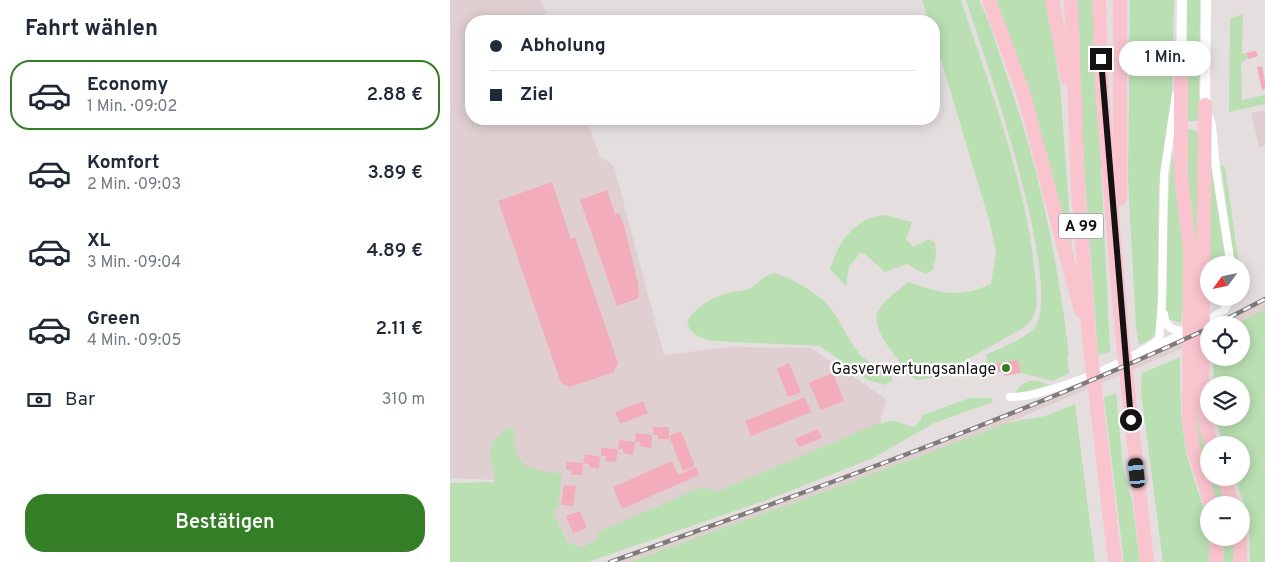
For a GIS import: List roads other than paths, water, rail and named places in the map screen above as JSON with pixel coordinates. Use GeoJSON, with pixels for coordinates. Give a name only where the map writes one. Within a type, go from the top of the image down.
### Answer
{"type":"FeatureCollection","features":[{"type":"Feature","properties":{"kind":"highway"},"geometry":{"type":"LineString","coordinates":[[989,0],[1024,95],[1089,343]]}},
{"type":"Feature","properties":{"kind":"highway"},"geometry":{"type":"LineString","coordinates":[[1052,0],[1075,114]]}},
{"type":"Feature","properties":{"kind":"highway","name":"A 99"},"geometry":{"type":"LineString","coordinates":[[1071,0],[1075,114],[1089,343],[1115,562]]}},
{"type":"Feature","properties":{"kind":"highway","name":"A 99"},"geometry":{"type":"LineString","coordinates":[[1099,0],[1102,91],[1131,396],[1131,420],[1147,562]]}},
{"type":"Feature","properties":{"kind":"highway"},"geometry":{"type":"LineString","coordinates":[[1119,2],[1119,190],[1125,332]]}},
{"type":"Feature","properties":{"kind":"highway"},"geometry":{"type":"LineString","coordinates":[[1180,80],[1180,163],[1190,249],[1188,370],[1191,436],[1208,496]]}},
{"type":"Feature","properties":{"kind":"highway"},"geometry":{"type":"LineString","coordinates":[[1205,105],[1202,401],[1209,436]]}},
{"type":"Feature","properties":{"kind":"highway"},"geometry":{"type":"LineString","coordinates":[[1216,562],[1217,546]]}},
{"type":"Feature","properties":{"kind":"highway"},"geometry":{"type":"LineString","coordinates":[[1240,546],[1240,562]]}},
{"type":"Feature","properties":{"kind":"street"},"geometry":{"type":"LineString","coordinates":[[1144,350],[1159,339],[1162,302],[1164,174],[1175,99],[1180,80],[1182,0]]}},
{"type":"Feature","properties":{"kind":"street"},"geometry":{"type":"LineString","coordinates":[[1206,0],[1205,105],[1212,125],[1216,170],[1230,256]]}},
{"type":"Feature","properties":{"kind":"street"},"geometry":{"type":"LineString","coordinates":[[1162,302],[1165,322],[1169,328],[1179,331],[1193,330]]}},
{"type":"Feature","properties":{"kind":"street"},"geometry":{"type":"LineString","coordinates":[[1010,397],[1026,397],[1048,391],[1193,330],[1224,310],[1227,306]]}},
{"type":"Feature","properties":{"kind":"railway"},"geometry":{"type":"LineString","coordinates":[[1232,316],[1265,299]]}},
{"type":"Feature","properties":{"kind":"railway"},"geometry":{"type":"LineString","coordinates":[[610,562],[837,480],[987,423],[1062,393],[1200,332]]}},
{"type":"Feature","properties":{"kind":"place","name":"Gasverwertungsanlage"},"geometry":{"type":"Point","coordinates":[1006,368]}}]}
